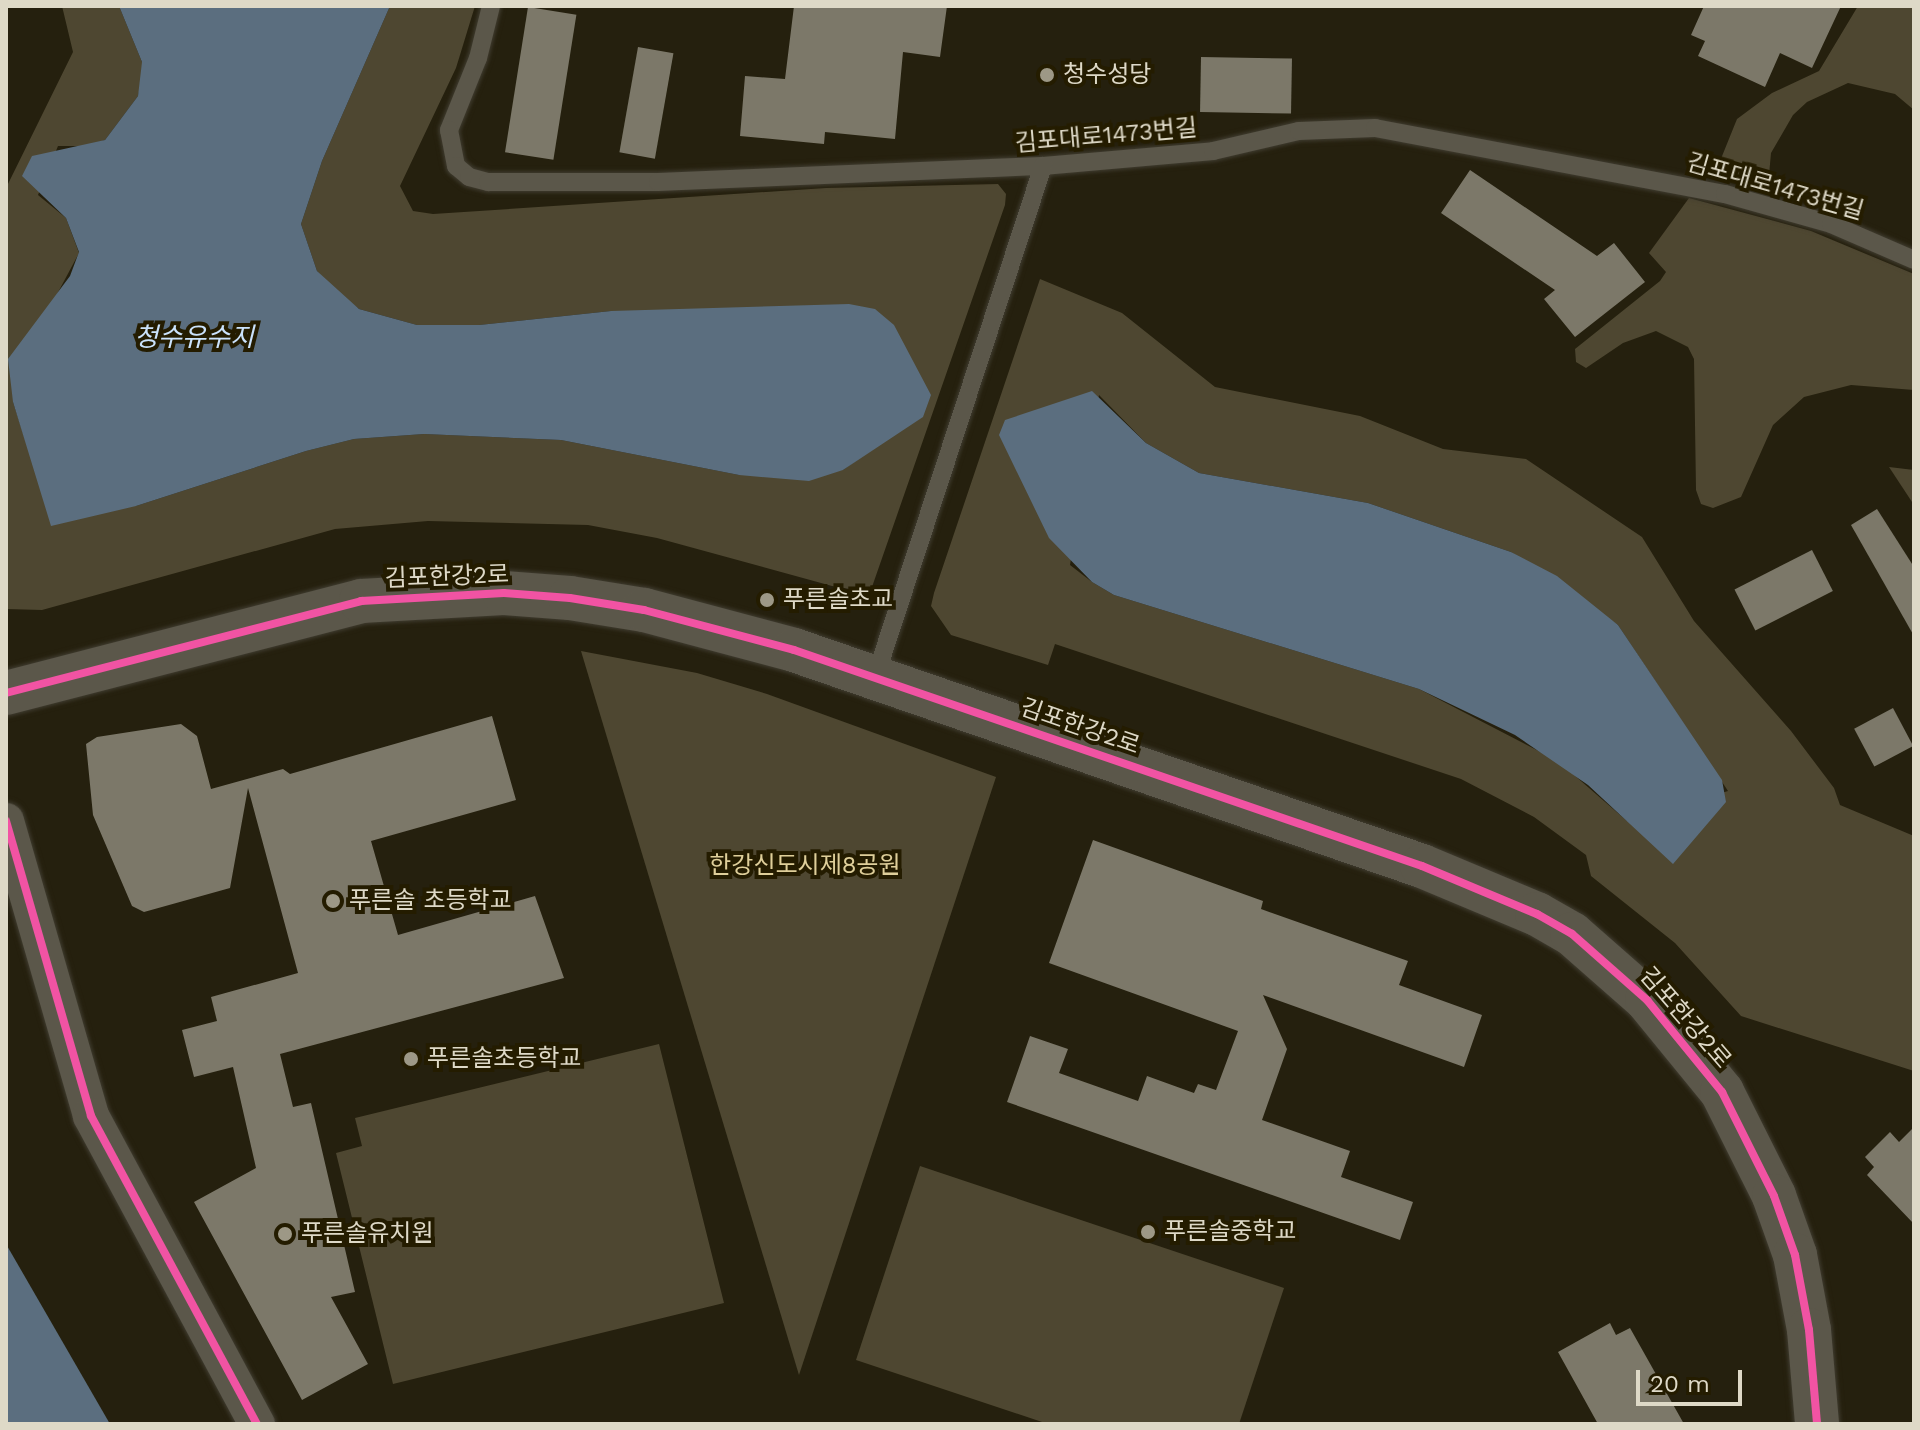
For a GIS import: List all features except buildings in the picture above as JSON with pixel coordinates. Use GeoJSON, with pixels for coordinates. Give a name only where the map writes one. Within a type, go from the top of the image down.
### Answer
{"type":"FeatureCollection","features":[{"type":"Feature","properties":{"kind":"street","name":"김포한강2로"},"geometry":{"type":"LineString","coordinates":[[6,693],[309,611],[415,594],[504,593],[644,610],[875,678],[1422,866],[1537,914],[1612,965],[1688,1044],[1722,1092],[1774,1196],[1795,1255],[1809,1330],[1817,1424]]}},
{"type":"Feature","properties":{"kind":"street"},"geometry":{"type":"LineString","coordinates":[[6,821],[91,1116],[257,1424]]}},
{"type":"Feature","properties":{"kind":"lane","name":"김포대로1473번길"},"geometry":{"type":"LineString","coordinates":[[491,6],[478,58],[449,130],[456,166],[469,177],[549,185],[1043,166],[1213,151],[1299,131],[1375,128],[1725,194],[1831,224],[1914,260]]}},
{"type":"Feature","properties":{"kind":"lane"},"geometry":{"type":"LineString","coordinates":[[875,678],[1043,166]]}},
{"type":"Feature","properties":{"kind":"green space"},"geometry":{"type":"Polygon","coordinates":[[[62,6],[119,6],[142,62],[142,79],[138,96],[105,140],[89,146],[58,146],[38,195],[66,218],[79,253],[55,298],[13,402],[26,442],[136,506],[306,451],[354,439],[424,434],[561,440],[739,475],[843,470],[861,457],[611,311],[479,325],[417,325],[359,309],[334,290],[317,271],[301,224],[322,161],[390,6],[475,6],[456,68],[400,186],[413,211],[433,214],[826,188],[998,184],[1006,194],[1005,205],[872,587],[861,591],[832,586],[657,538],[588,525],[428,521],[335,529],[42,610],[6,609],[6,188],[73,52],[62,6]]]}},
{"type":"Feature","properties":{"kind":"green space"},"geometry":{"type":"Polygon","coordinates":[[[1858,6],[1914,6],[1914,110],[1895,94],[1848,83],[1807,102],[1793,115],[1771,153],[1768,186],[1714,176],[1737,119],[1772,93],[1819,71],[1858,6]]]}},
{"type":"Feature","properties":{"kind":"green space"},"geometry":{"type":"Polygon","coordinates":[[[1689,198],[1811,231],[1914,274],[1914,390],[1851,385],[1804,397],[1773,425],[1741,497],[1713,508],[1701,504],[1696,490],[1694,359],[1688,347],[1656,331],[1623,343],[1586,368],[1576,362],[1575,349],[1660,281],[1666,272],[1649,253],[1689,198]]]}},
{"type":"Feature","properties":{"kind":"green space"},"geometry":{"type":"Polygon","coordinates":[[[1040,279],[1122,313],[1215,387],[1360,416],[1443,449],[1526,459],[1642,537],[1694,621],[1791,731],[1834,788],[1840,805],[1914,836],[1914,1071],[1741,1016],[1675,943],[1591,876],[1586,855],[1534,817],[1461,779],[1055,644],[1048,665],[951,635],[931,606],[1040,279]],[[1099,395],[1070,565],[1092,582],[1114,595],[1419,689],[1558,761],[1627,821],[1728,791],[1618,625],[1511,552],[1368,503],[1199,473],[1146,443],[1099,395]]]}},
{"type":"Feature","properties":{"kind":"green space"},"geometry":{"type":"Polygon","coordinates":[[[1889,467],[1914,470],[1914,505],[1889,467]]]}},
{"type":"Feature","properties":{"kind":"green space","name":"한강신도시제8공원"},"geometry":{"type":"Polygon","coordinates":[[[581,651],[697,673],[767,694],[996,777],[799,1375],[581,651]]]}},
{"type":"Feature","properties":{"kind":"green space"},"geometry":{"type":"Polygon","coordinates":[[[659,1044],[724,1303],[393,1384],[336,1153],[362,1146],[355,1118],[659,1044]]]}},
{"type":"Feature","properties":{"kind":"green space"},"geometry":{"type":"Polygon","coordinates":[[[920,1166],[1284,1288],[1239,1424],[1048,1424],[856,1360],[920,1166]]]}},
{"type":"Feature","properties":{"kind":"water","name":"청수유수지"},"geometry":{"type":"Polygon","coordinates":[[[119,6],[390,6],[322,161],[301,224],[317,271],[359,309],[417,325],[479,325],[611,311],[849,304],[875,309],[894,325],[931,395],[923,417],[843,470],[809,481],[739,475],[561,440],[424,434],[354,439],[306,451],[136,506],[51,526],[13,402],[8,359],[70,276],[79,252],[66,218],[22,176],[32,156],[105,140],[138,96],[142,62],[119,6]]]}},
{"type":"Feature","properties":{"kind":"water"},"geometry":{"type":"Polygon","coordinates":[[[1092,391],[1146,443],[1199,473],[1368,503],[1511,552],[1557,576],[1618,625],[1722,780],[1726,802],[1673,864],[1588,785],[1515,735],[1419,689],[1114,595],[1092,582],[1049,538],[999,435],[1005,420],[1092,391]]]}},
{"type":"Feature","properties":{"kind":"water"},"geometry":{"type":"Polygon","coordinates":[[[6,1244],[110,1424],[6,1424],[6,1244]]]}},
{"type":"Feature","properties":{"kind":"cycle path"},"geometry":{"type":"LineString","coordinates":[[6,693],[361,601],[504,593],[570,598],[644,610],[794,650],[1422,866],[1537,914],[1572,934],[1647,1000],[1722,1092],[1774,1196],[1795,1255],[1809,1330],[1817,1424]]}},
{"type":"Feature","properties":{"kind":"cycle path"},"geometry":{"type":"LineString","coordinates":[[6,821],[91,1116],[257,1424]]}},
{"type":"Feature","properties":{"kind":"place","name":"청수성당"},"geometry":{"type":"Point","coordinates":[1047,75]}},
{"type":"Feature","properties":{"kind":"place","name":"푸른솔초교"},"geometry":{"type":"Point","coordinates":[767,600]}},
{"type":"Feature","properties":{"kind":"place","name":"푸른솔 초등학교"},"geometry":{"type":"Point","coordinates":[333,901]}},
{"type":"Feature","properties":{"kind":"place","name":"푸른솔초등학교"},"geometry":{"type":"Point","coordinates":[411,1059]}},
{"type":"Feature","properties":{"kind":"place","name":"푸른솔중학교"},"geometry":{"type":"Point","coordinates":[1148,1232]}},
{"type":"Feature","properties":{"kind":"place","name":"푸른솔유치원"},"geometry":{"type":"Point","coordinates":[285,1234]}}]}
